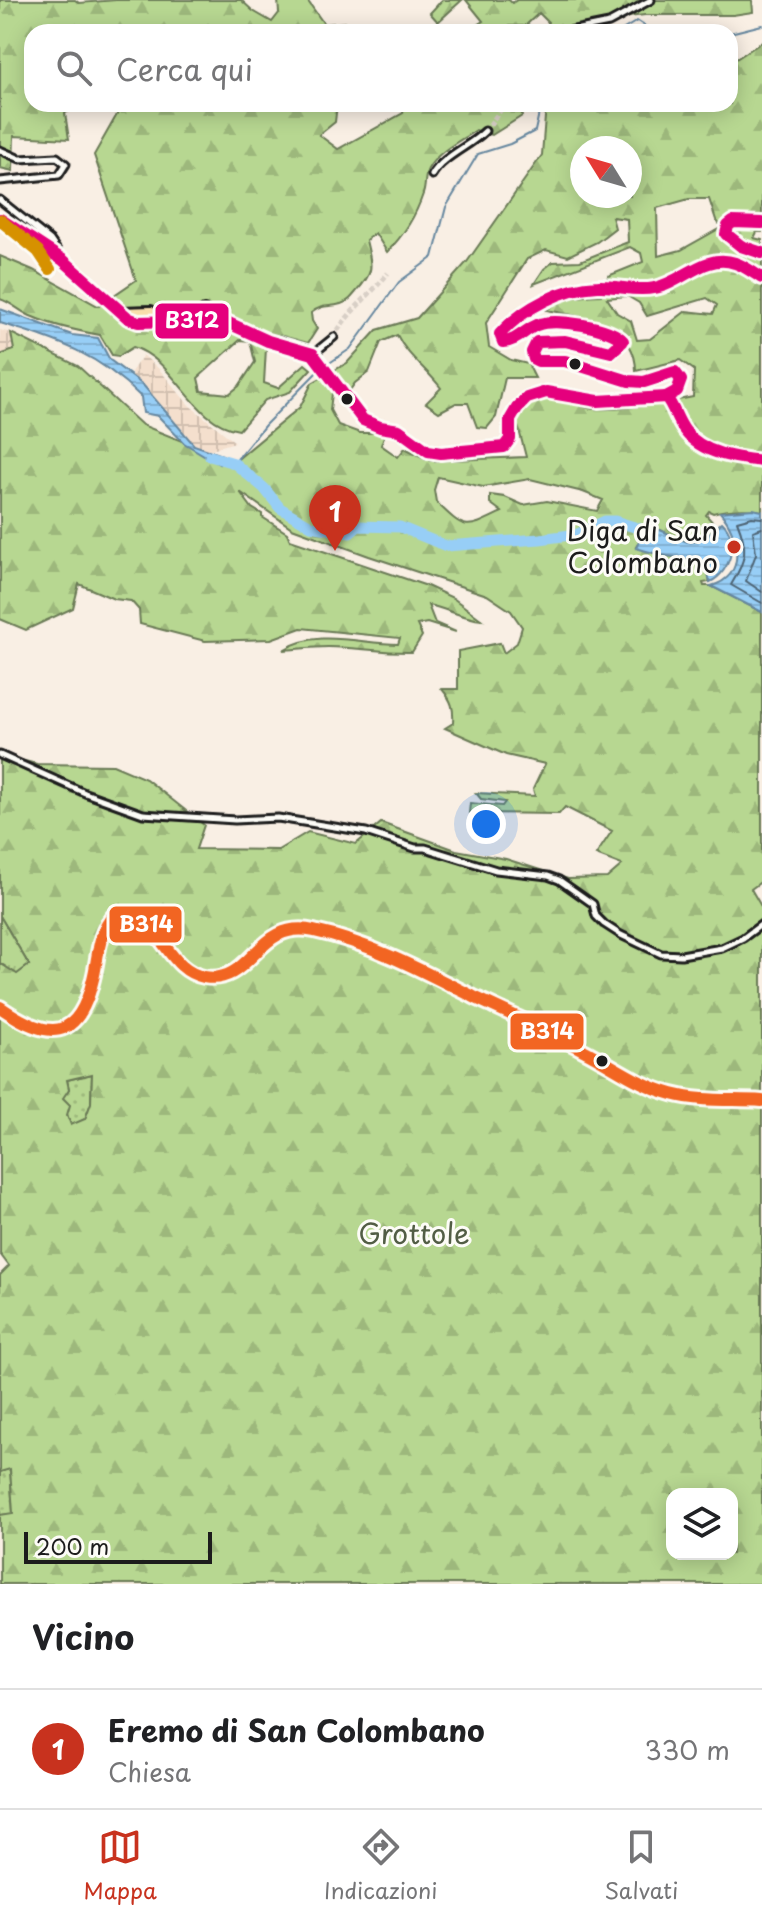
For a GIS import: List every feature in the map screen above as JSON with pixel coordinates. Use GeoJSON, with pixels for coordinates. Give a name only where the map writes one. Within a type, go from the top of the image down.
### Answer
{"type":"FeatureCollection","features":[{"type":"Feature","properties":{"kind":"main road"},"geometry":{"type":"LineString","coordinates":[[0,219],[63,260],[121,312],[138,322],[222,320]]}},
{"type":"Feature","properties":{"kind":"main road"},"geometry":{"type":"LineString","coordinates":[[121,312],[151,311]]}},
{"type":"Feature","properties":{"kind":"main road"},"geometry":{"type":"LineString","coordinates":[[204,311],[268,341],[315,356],[363,420],[371,425],[399,430],[428,451],[441,453],[504,447],[510,439],[510,420],[517,408],[527,398],[546,392],[598,401],[666,397],[675,407],[685,431],[696,441],[710,450],[762,461]]}},
{"type":"Feature","properties":{"kind":"street"},"geometry":{"type":"LineString","coordinates":[[603,24],[651,0]]}},
{"type":"Feature","properties":{"kind":"street"},"geometry":{"type":"LineString","coordinates":[[432,175],[438,165],[485,131]]}},
{"type":"Feature","properties":{"kind":"street"},"geometry":{"type":"LineString","coordinates":[[0,150],[20,159],[57,157],[66,164],[59,175],[0,181]]}},
{"type":"Feature","properties":{"kind":"street"},"geometry":{"type":"LineString","coordinates":[[0,200],[50,240],[63,260]]}},
{"type":"Feature","properties":{"kind":"street"},"geometry":{"type":"LineString","coordinates":[[762,223],[733,222],[726,234],[741,246],[762,253]]}},
{"type":"Feature","properties":{"kind":"street"},"geometry":{"type":"LineString","coordinates":[[666,397],[677,391],[681,380],[675,372],[666,372],[644,383],[628,382],[560,360],[541,364],[534,359],[532,352],[537,342],[550,340],[567,340],[611,352],[623,341],[617,334],[559,322],[541,323],[512,343],[503,342],[500,334],[505,326],[554,298],[575,290],[598,286],[636,290],[659,287],[711,263],[724,261],[737,263],[762,278]]}},
{"type":"Feature","properties":{"kind":"street"},"geometry":{"type":"LineString","coordinates":[[315,356],[334,337]]}},
{"type":"Feature","properties":{"kind":"street"},"geometry":{"type":"LineString","coordinates":[[0,755],[85,793],[143,814],[235,820],[289,819],[386,837],[496,870],[548,876],[569,885],[585,897],[593,904],[596,916],[604,924],[661,954],[681,955],[722,948],[762,924]]}},
{"type":"Feature","properties":{"kind":"street"},"geometry":{"type":"LineString","coordinates":[[0,1007],[43,1032],[55,1034],[69,1028],[88,994],[101,932],[114,915],[132,913],[144,920],[184,967],[192,973],[210,978],[234,972],[276,932],[291,927],[311,930],[414,967],[672,1095],[762,1101]]}},
{"type":"Feature","properties":{"kind":"shaded area"},"geometry":{"type":"Polygon","coordinates":[[[0,330],[11,333],[14,350],[0,355],[0,330]]]}},
{"type":"Feature","properties":{"kind":"shaded area"},"geometry":{"type":"Polygon","coordinates":[[[143,355],[189,405],[235,442],[205,451],[194,445],[143,385],[133,378],[131,372],[143,355]]]}},
{"type":"Feature","properties":{"kind":"green space"},"geometry":{"type":"Polygon","coordinates":[[[0,0],[75,0],[79,3],[241,0],[272,22],[279,13],[278,0],[307,0],[324,24],[24,24],[24,112],[67,112],[69,139],[14,136],[13,171],[0,168],[0,0]]]}},
{"type":"Feature","properties":{"kind":"green space"},"geometry":{"type":"Polygon","coordinates":[[[442,0],[462,0],[438,22],[430,13],[442,0]]]}},
{"type":"Feature","properties":{"kind":"green space"},"geometry":{"type":"Polygon","coordinates":[[[466,0],[509,0],[512,3],[517,0],[752,0],[753,12],[733,15],[645,15],[628,17],[614,24],[548,24],[539,13],[527,24],[478,24],[483,21],[466,0]]]}},
{"type":"Feature","properties":{"kind":"green space","name":"Grottole"},"geometry":{"type":"Polygon","coordinates":[[[762,42],[762,232],[757,232],[754,238],[762,240],[762,511],[709,511],[706,515],[717,527],[696,541],[684,541],[661,530],[641,539],[636,547],[695,561],[708,574],[710,582],[703,583],[704,586],[711,586],[762,612],[762,881],[751,889],[762,908],[762,1584],[0,1584],[0,1515],[13,1513],[10,1469],[0,1472],[0,1275],[9,1266],[0,1254],[0,963],[17,973],[29,965],[0,916],[0,755],[37,764],[113,765],[146,779],[204,825],[196,849],[278,850],[308,832],[356,844],[381,823],[456,850],[506,859],[568,879],[607,878],[622,865],[596,855],[612,831],[565,807],[559,814],[469,813],[470,803],[502,806],[505,802],[481,799],[476,793],[535,796],[533,789],[545,764],[506,755],[445,728],[453,723],[453,713],[442,689],[458,689],[458,651],[500,643],[504,653],[517,643],[522,627],[511,611],[487,595],[292,528],[240,492],[252,508],[287,533],[290,540],[427,586],[453,598],[482,620],[428,605],[435,623],[456,632],[427,623],[417,625],[422,636],[412,652],[328,647],[283,650],[296,643],[325,638],[398,644],[400,638],[301,628],[271,639],[205,641],[140,624],[139,610],[131,601],[114,599],[79,584],[73,608],[26,630],[0,619],[0,355],[14,350],[11,333],[78,366],[142,425],[234,462],[300,407],[312,383],[347,363],[377,330],[417,318],[467,262],[542,155],[545,112],[738,112],[738,58],[762,42]],[[689,199],[657,208],[658,256],[681,250],[722,227],[716,220],[709,199],[689,199]],[[612,217],[615,228],[597,242],[568,256],[546,250],[527,259],[486,323],[489,347],[511,360],[528,364],[535,378],[505,378],[496,417],[487,428],[477,427],[468,403],[456,403],[439,412],[426,403],[441,388],[397,335],[381,342],[369,372],[350,390],[332,393],[330,410],[338,425],[360,433],[385,433],[381,445],[398,457],[405,448],[430,461],[526,457],[517,422],[528,407],[540,400],[559,398],[586,408],[604,409],[693,397],[694,370],[680,360],[636,371],[634,355],[618,333],[592,320],[547,310],[566,300],[601,295],[608,276],[643,262],[641,253],[630,247],[534,284],[553,262],[580,261],[628,242],[627,219],[612,217]],[[627,296],[607,298],[617,313],[631,321],[637,340],[650,339],[686,311],[713,314],[717,305],[707,298],[647,316],[639,303],[627,296]],[[438,477],[434,490],[436,502],[466,525],[502,512],[490,503],[490,495],[505,497],[523,505],[547,501],[597,511],[603,500],[530,479],[483,487],[438,477]],[[92,1074],[67,1080],[69,1089],[63,1098],[70,1105],[67,1115],[71,1125],[85,1119],[91,1103],[92,1074]]]}},
{"type":"Feature","properties":{"kind":"green space"},"geometry":{"type":"Polygon","coordinates":[[[118,112],[336,112],[335,122],[319,135],[338,149],[403,112],[522,112],[522,116],[492,135],[476,130],[437,157],[427,172],[420,202],[404,232],[387,252],[375,233],[366,240],[370,263],[366,279],[346,302],[311,313],[317,329],[308,343],[279,335],[266,348],[264,383],[278,388],[305,364],[311,369],[290,392],[265,400],[239,430],[209,416],[148,354],[133,347],[119,356],[112,355],[100,335],[41,320],[0,299],[0,256],[33,270],[98,306],[136,280],[94,155],[118,112]],[[240,340],[198,378],[201,391],[229,394],[239,386],[255,362],[250,341],[240,340]]]}},
{"type":"Feature","properties":{"kind":"green space"},"geometry":{"type":"Polygon","coordinates":[[[0,916],[29,965],[17,974],[0,963],[0,916]]]}},
{"type":"Feature","properties":{"kind":"green space"},"geometry":{"type":"Polygon","coordinates":[[[92,1074],[91,1103],[85,1119],[71,1126],[62,1098],[69,1089],[67,1080],[92,1074]]]}},
{"type":"Feature","properties":{"kind":"green space"},"geometry":{"type":"Polygon","coordinates":[[[10,1468],[13,1514],[0,1515],[0,1472],[10,1468]]]}},
{"type":"Feature","properties":{"kind":"water"},"geometry":{"type":"Polygon","coordinates":[[[0,309],[72,335],[98,338],[110,360],[143,385],[194,445],[223,455],[219,464],[184,443],[158,416],[143,413],[141,397],[108,369],[58,342],[0,323],[0,309]]]}},
{"type":"Feature","properties":{"kind":"water"},"geometry":{"type":"Polygon","coordinates":[[[762,511],[762,612],[711,586],[723,581],[735,564],[732,531],[720,512],[762,511]]]}},
{"type":"Feature","properties":{"kind":"water"},"geometry":{"type":"Polygon","coordinates":[[[722,522],[731,537],[731,555],[723,571],[710,582],[705,568],[695,561],[636,548],[644,530],[652,527],[695,542],[722,522]]]}},
{"type":"Feature","properties":{"kind":"waterway"},"geometry":{"type":"LineString","coordinates":[[632,24],[637,21],[642,24]]}},
{"type":"Feature","properties":{"kind":"waterway"},"geometry":{"type":"LineString","coordinates":[[738,31],[762,25]]}},
{"type":"Feature","properties":{"kind":"waterway"},"geometry":{"type":"LineString","coordinates":[[325,366],[350,349],[399,282],[433,257],[446,207],[478,154],[510,144],[535,131],[539,112]]}},
{"type":"Feature","properties":{"kind":"waterway"},"geometry":{"type":"LineString","coordinates":[[234,463],[265,425],[320,369]]}},
{"type":"Feature","properties":{"kind":"waterway"},"geometry":{"type":"LineString","coordinates":[[210,456],[234,463],[264,488],[280,508],[311,526],[350,533],[358,526],[400,527],[446,546],[578,534],[605,521],[644,530]]}},
{"type":"Feature","properties":{"kind":"tunnel"},"geometry":{"type":"LineString","coordinates":[[485,131],[499,112]]}},
{"type":"Feature","properties":{"kind":"tunnel"},"geometry":{"type":"LineString","coordinates":[[334,337],[388,273]]}},
{"type":"Feature","properties":{"kind":"tunnel"},"geometry":{"type":"LineString","coordinates":[[151,311],[204,311]]}},
{"type":"Feature","properties":{"kind":"transit line","name":"B312"},"geometry":{"type":"LineString","coordinates":[[0,219],[63,260],[128,318],[138,322],[222,320],[268,341],[313,354],[363,420],[399,430],[428,451],[441,453],[504,447],[510,439],[510,420],[517,408],[527,398],[546,392],[598,401],[666,397],[692,439],[720,454],[762,461]]}},
{"type":"Feature","properties":{"kind":"transit line"},"geometry":{"type":"LineString","coordinates":[[0,220],[38,251],[50,269]]}},
{"type":"Feature","properties":{"kind":"transit line","name":"B312"},"geometry":{"type":"LineString","coordinates":[[762,223],[733,222],[726,234],[741,246],[762,253]]}},
{"type":"Feature","properties":{"kind":"transit line","name":"B312"},"geometry":{"type":"LineString","coordinates":[[666,397],[677,391],[681,380],[675,372],[644,382],[629,381],[565,361],[534,359],[532,352],[537,342],[565,341],[611,352],[623,341],[607,331],[556,322],[537,325],[508,341],[503,342],[500,334],[532,308],[558,295],[585,287],[654,288],[703,265],[724,261],[739,264],[762,278]]}},
{"type":"Feature","properties":{"kind":"transit line","name":"B314"},"geometry":{"type":"LineString","coordinates":[[0,1007],[33,1026],[47,1030],[70,1025],[87,1000],[101,938],[114,915],[143,922],[180,964],[204,977],[220,977],[233,972],[280,934],[295,930],[314,931],[397,959],[660,1090],[683,1097],[762,1101]]}},
{"type":"Feature","properties":{"kind":"place","name":"Diga di San Colombano"},"geometry":{"type":"Point","coordinates":[734,547]}},
{"type":"Feature","properties":{"kind":"place","name":"Eremo di San Colombano"},"geometry":{"type":"Point","coordinates":[335,551]}}]}
